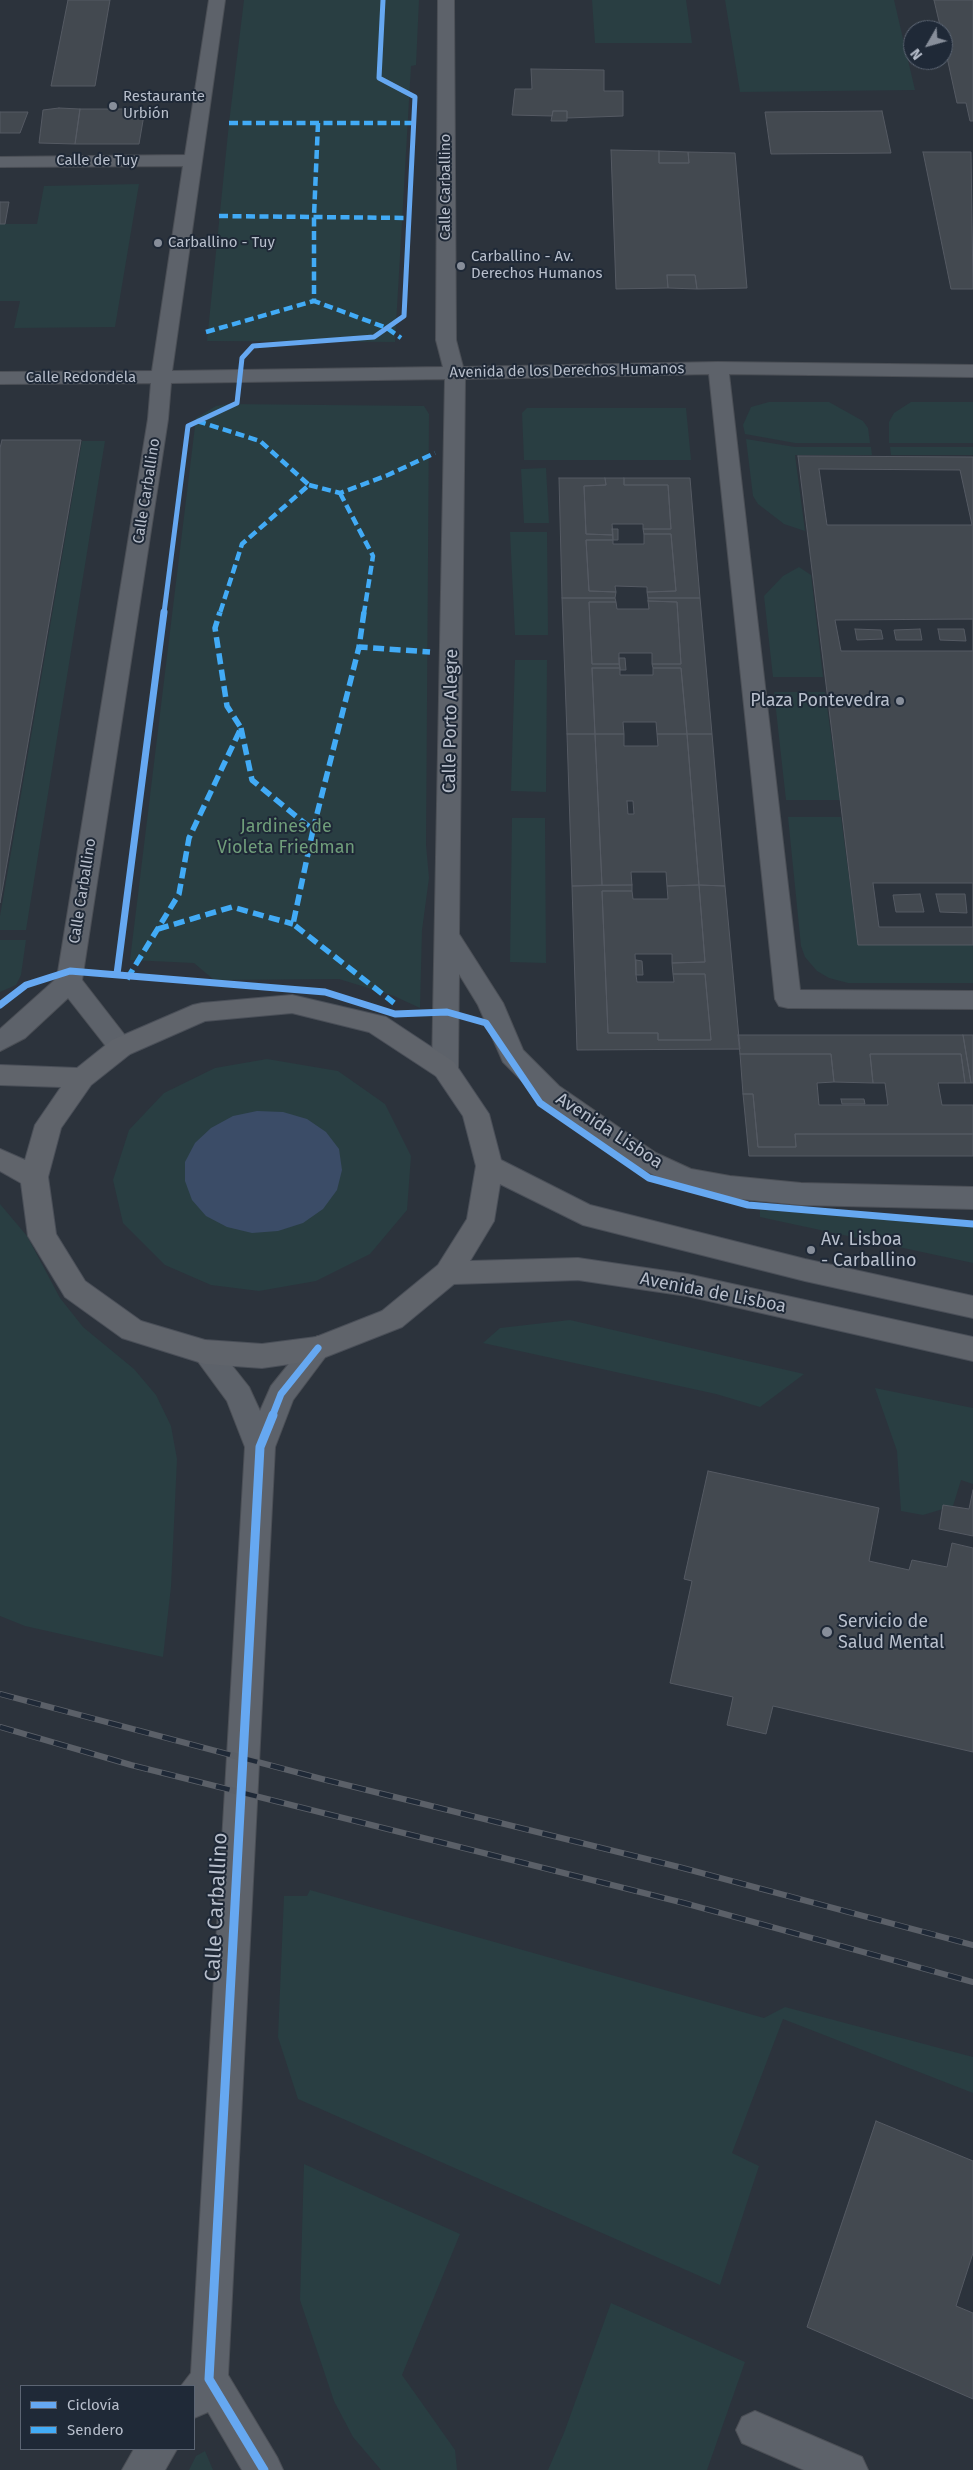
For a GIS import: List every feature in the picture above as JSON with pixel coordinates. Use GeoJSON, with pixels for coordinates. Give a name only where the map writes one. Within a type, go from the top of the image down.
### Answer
{"type":"FeatureCollection","features":[{"type":"Feature","properties":{"kind":"main road"},"geometry":{"type":"LineString","coordinates":[[292,1004],[377,1024],[445,1069],[476,1114],[489,1166],[480,1221],[448,1273],[392,1319],[318,1348],[262,1356],[205,1352],[132,1330],[75,1289],[42,1236],[34,1177],[48,1125],[82,1078],[121,1047],[202,1012],[292,1004]]}},
{"type":"Feature","properties":{"kind":"main road"},"geometry":{"type":"LineString","coordinates":[[0,1075],[82,1078]]}},
{"type":"Feature","properties":{"kind":"main road"},"geometry":{"type":"LineString","coordinates":[[0,1160],[34,1177]]}},
{"type":"Feature","properties":{"kind":"main road"},"geometry":{"type":"LineString","coordinates":[[489,1166],[583,1214],[805,1270],[973,1307]]}},
{"type":"Feature","properties":{"kind":"main road","name":"Avenida de Lisboa"},"geometry":{"type":"LineString","coordinates":[[448,1273],[578,1269],[687,1285],[973,1349]]}},
{"type":"Feature","properties":{"kind":"street","name":"Calle Carballino"},"geometry":{"type":"LineString","coordinates":[[69,982],[158,420],[161,378],[217,0]]}},
{"type":"Feature","properties":{"kind":"street","name":"Calle Carballino"},"geometry":{"type":"LineString","coordinates":[[446,0],[446,340],[455,373]]}},
{"type":"Feature","properties":{"kind":"street","name":"Calle de Tuy"},"geometry":{"type":"LineString","coordinates":[[0,162],[194,160]]}},
{"type":"Feature","properties":{"kind":"street","name":"Avenida de los Derechos Humanos"},"geometry":{"type":"LineString","coordinates":[[161,378],[718,368],[973,371]]}},
{"type":"Feature","properties":{"kind":"street"},"geometry":{"type":"LineString","coordinates":[[718,368],[788,999],[973,1000]]}},
{"type":"Feature","properties":{"kind":"street","name":"Calle Porto Alegre"},"geometry":{"type":"LineString","coordinates":[[445,1069],[455,373]]}},
{"type":"Feature","properties":{"kind":"street","name":"Calle Redondela"},"geometry":{"type":"LineString","coordinates":[[0,378],[161,378]]}},
{"type":"Feature","properties":{"kind":"street","name":"Avenida Lisboa"},"geometry":{"type":"LineString","coordinates":[[448,936],[490,1003],[512,1055],[550,1093],[647,1160],[686,1179],[730,1187],[801,1194],[973,1198]]}},
{"type":"Feature","properties":{"kind":"street"},"geometry":{"type":"LineString","coordinates":[[0,1042],[69,982],[121,1047]]}},
{"type":"Feature","properties":{"kind":"street","name":"Calle Carballino"},"geometry":{"type":"LineString","coordinates":[[264,2470],[201,2389],[260,1447],[281,1394],[318,1348]]}},
{"type":"Feature","properties":{"kind":"street","name":"Calle Carballino"},"geometry":{"type":"LineString","coordinates":[[205,1352],[239,1395],[260,1447]]}},
{"type":"Feature","properties":{"kind":"street"},"geometry":{"type":"LineString","coordinates":[[755,2430],[849,2470]]}},
{"type":"Feature","properties":{"kind":"street"},"geometry":{"type":"LineString","coordinates":[[141,2470],[157,2450]]}},
{"type":"Feature","properties":{"kind":"green space"},"geometry":{"type":"Polygon","coordinates":[[[244,0],[419,0],[416,65],[411,66],[395,342],[207,341],[229,123],[244,0]]]}},
{"type":"Feature","properties":{"kind":"green space"},"geometry":{"type":"Polygon","coordinates":[[[592,0],[686,0],[692,43],[595,43],[592,0]]]}},
{"type":"Feature","properties":{"kind":"green space"},"geometry":{"type":"Polygon","coordinates":[[[725,0],[894,0],[903,39],[903,70],[910,70],[915,90],[740,92],[725,0]]]}},
{"type":"Feature","properties":{"kind":"green space"},"geometry":{"type":"Polygon","coordinates":[[[139,184],[115,327],[14,328],[20,301],[0,301],[0,224],[37,224],[44,186],[139,184]]]}},
{"type":"Feature","properties":{"kind":"green space"},"geometry":{"type":"Polygon","coordinates":[[[769,402],[829,402],[863,421],[868,428],[870,443],[795,443],[745,434],[743,425],[751,407],[769,402]]]}},
{"type":"Feature","properties":{"kind":"green space"},"geometry":{"type":"Polygon","coordinates":[[[911,402],[973,402],[973,443],[889,443],[889,422],[894,413],[911,402]]]}},
{"type":"Feature","properties":{"kind":"green space","name":"Jardines de Violeta Friedman"},"geometry":{"type":"Polygon","coordinates":[[[228,404],[424,406],[429,414],[426,845],[429,878],[422,930],[420,1008],[394,996],[339,979],[214,980],[194,963],[130,960],[196,418],[216,406],[228,404]]]}},
{"type":"Feature","properties":{"kind":"green space"},"geometry":{"type":"Polygon","coordinates":[[[527,408],[686,408],[691,460],[524,460],[522,413],[527,408]]]}},
{"type":"Feature","properties":{"kind":"green space"},"geometry":{"type":"Polygon","coordinates":[[[746,439],[795,447],[871,447],[872,455],[795,455],[805,531],[784,524],[758,504],[753,496],[746,439]]]}},
{"type":"Feature","properties":{"kind":"green space"},"geometry":{"type":"Polygon","coordinates":[[[82,441],[105,441],[26,930],[0,930],[0,916],[82,441]]]}},
{"type":"Feature","properties":{"kind":"green space"},"geometry":{"type":"Polygon","coordinates":[[[890,447],[973,447],[973,455],[891,455],[890,447]]]}},
{"type":"Feature","properties":{"kind":"green space"},"geometry":{"type":"Polygon","coordinates":[[[546,468],[549,523],[524,523],[521,469],[546,468]]]}},
{"type":"Feature","properties":{"kind":"green space"},"geometry":{"type":"Polygon","coordinates":[[[510,532],[547,532],[548,635],[515,635],[510,532]]]}},
{"type":"Feature","properties":{"kind":"green space"},"geometry":{"type":"Polygon","coordinates":[[[799,567],[811,575],[823,677],[773,677],[764,596],[783,576],[799,567]]]}},
{"type":"Feature","properties":{"kind":"green space"},"geometry":{"type":"Polygon","coordinates":[[[515,660],[547,660],[546,792],[511,791],[515,660]]]}},
{"type":"Feature","properties":{"kind":"green space"},"geometry":{"type":"Polygon","coordinates":[[[774,692],[825,692],[840,800],[786,800],[774,692]]]}},
{"type":"Feature","properties":{"kind":"green space"},"geometry":{"type":"Polygon","coordinates":[[[788,817],[841,817],[858,945],[973,945],[973,983],[848,983],[829,978],[817,971],[805,957],[801,946],[788,817]]]}},
{"type":"Feature","properties":{"kind":"green space"},"geometry":{"type":"Polygon","coordinates":[[[512,818],[545,818],[546,963],[510,962],[512,818]]]}},
{"type":"Feature","properties":{"kind":"green space"},"geometry":{"type":"Polygon","coordinates":[[[0,940],[26,940],[21,975],[16,985],[0,992],[0,940]]]}},
{"type":"Feature","properties":{"kind":"green space"},"geometry":{"type":"Polygon","coordinates":[[[267,1059],[338,1071],[385,1104],[411,1156],[407,1210],[370,1254],[316,1281],[259,1291],[211,1285],[165,1265],[123,1223],[113,1180],[129,1130],[164,1093],[215,1068],[267,1059]]]}},
{"type":"Feature","properties":{"kind":"green space"},"geometry":{"type":"Polygon","coordinates":[[[0,1204],[27,1236],[60,1298],[83,1327],[134,1369],[156,1395],[171,1426],[177,1459],[171,1587],[163,1657],[25,1626],[0,1616],[0,1204]]]}},
{"type":"Feature","properties":{"kind":"green space"},"geometry":{"type":"Polygon","coordinates":[[[760,1210],[973,1223],[973,1263],[760,1217],[760,1210]]]}},
{"type":"Feature","properties":{"kind":"green space"},"geometry":{"type":"Polygon","coordinates":[[[570,1320],[804,1374],[760,1407],[716,1394],[483,1343],[500,1328],[570,1320]]]}},
{"type":"Feature","properties":{"kind":"green space"},"geometry":{"type":"Polygon","coordinates":[[[875,1388],[973,1408],[973,1484],[961,1480],[953,1506],[923,1515],[901,1511],[897,1451],[875,1388]]]}},
{"type":"Feature","properties":{"kind":"green space"},"geometry":{"type":"Polygon","coordinates":[[[310,1890],[764,2018],[785,2007],[973,2057],[973,2093],[783,2019],[732,2153],[759,2166],[720,2285],[298,2099],[278,2037],[284,1896],[307,1896],[310,1890]]]}},
{"type":"Feature","properties":{"kind":"green space"},"geometry":{"type":"Polygon","coordinates":[[[304,2164],[460,2234],[402,2375],[455,2450],[457,2470],[381,2470],[353,2437],[334,2401],[300,2300],[304,2164]]]}},
{"type":"Feature","properties":{"kind":"green space"},"geometry":{"type":"Polygon","coordinates":[[[611,2303],[745,2362],[707,2470],[548,2470],[564,2433],[611,2303]]]}},
{"type":"Feature","properties":{"kind":"green space"},"geometry":{"type":"Polygon","coordinates":[[[205,2451],[213,2470],[189,2470],[196,2456],[205,2451]]]}},
{"type":"Feature","properties":{"kind":"water"},"geometry":{"type":"Polygon","coordinates":[[[257,1111],[283,1112],[307,1119],[326,1132],[339,1149],[342,1170],[337,1190],[323,1209],[303,1223],[278,1231],[252,1233],[227,1227],[206,1216],[192,1200],[185,1181],[185,1162],[195,1143],[211,1128],[233,1116],[257,1111]]]}},
{"type":"Feature","properties":{"kind":"building"},"geometry":{"type":"Polygon","coordinates":[[[68,0],[110,0],[95,86],[51,86],[68,0]]]}},
{"type":"Feature","properties":{"kind":"building"},"geometry":{"type":"Polygon","coordinates":[[[934,0],[973,0],[973,121],[970,121],[966,103],[957,103],[950,70],[953,70],[953,20],[939,20],[934,0]]]}},
{"type":"Feature","properties":{"kind":"building"},"geometry":{"type":"Polygon","coordinates":[[[531,69],[604,70],[604,91],[623,91],[623,116],[567,118],[567,111],[553,111],[552,116],[512,115],[515,89],[532,89],[531,69]]]}},
{"type":"Feature","properties":{"kind":"building"},"geometry":{"type":"Polygon","coordinates":[[[59,108],[80,109],[75,144],[39,143],[43,110],[59,108]]]}},
{"type":"Feature","properties":{"kind":"building"},"geometry":{"type":"Polygon","coordinates":[[[80,109],[145,109],[139,144],[75,144],[80,109]]]}},
{"type":"Feature","properties":{"kind":"building"},"geometry":{"type":"Polygon","coordinates":[[[553,111],[567,111],[567,121],[551,121],[553,111]]]}},
{"type":"Feature","properties":{"kind":"building"},"geometry":{"type":"Polygon","coordinates":[[[882,111],[891,153],[771,154],[765,112],[882,111]]]}},
{"type":"Feature","properties":{"kind":"building"},"geometry":{"type":"Polygon","coordinates":[[[0,112],[28,112],[20,133],[0,133],[0,112]]]}},
{"type":"Feature","properties":{"kind":"building"},"geometry":{"type":"Polygon","coordinates":[[[611,150],[659,151],[659,163],[689,163],[688,152],[735,153],[747,288],[697,289],[695,275],[667,275],[668,288],[616,289],[611,150]]]}},
{"type":"Feature","properties":{"kind":"building"},"geometry":{"type":"Polygon","coordinates":[[[659,151],[688,152],[689,163],[659,163],[659,151]]]}},
{"type":"Feature","properties":{"kind":"building"},"geometry":{"type":"Polygon","coordinates":[[[923,152],[971,152],[973,289],[951,289],[923,152]]]}},
{"type":"Feature","properties":{"kind":"building"},"geometry":{"type":"Polygon","coordinates":[[[0,202],[9,202],[5,224],[0,224],[0,202]]]}},
{"type":"Feature","properties":{"kind":"building"},"geometry":{"type":"Polygon","coordinates":[[[667,275],[695,275],[697,289],[668,288],[667,275]]]}},
{"type":"Feature","properties":{"kind":"building"},"geometry":{"type":"Polygon","coordinates":[[[2,440],[81,440],[0,903],[0,448],[2,440]]]}},
{"type":"Feature","properties":{"kind":"building","name":"Plaza Pontevedra"},"geometry":{"type":"Polygon","coordinates":[[[798,456],[973,457],[973,945],[858,945],[798,456]]]}},
{"type":"Feature","properties":{"kind":"building"},"geometry":{"type":"Polygon","coordinates":[[[819,469],[960,470],[972,525],[827,525],[819,469]]]}},
{"type":"Feature","properties":{"kind":"building"},"geometry":{"type":"Polygon","coordinates":[[[559,478],[605,478],[606,485],[584,486],[586,534],[613,535],[613,540],[586,540],[589,591],[616,592],[615,598],[562,598],[559,478]]]}},
{"type":"Feature","properties":{"kind":"building"},"geometry":{"type":"Polygon","coordinates":[[[605,478],[624,478],[624,485],[668,485],[671,529],[643,529],[643,524],[612,524],[613,535],[586,534],[584,486],[606,485],[605,478]]]}},
{"type":"Feature","properties":{"kind":"building"},"geometry":{"type":"Polygon","coordinates":[[[624,478],[690,478],[700,598],[648,598],[647,592],[676,591],[671,534],[644,534],[643,529],[671,529],[668,485],[624,485],[624,478]]]}},
{"type":"Feature","properties":{"kind":"building"},"geometry":{"type":"Polygon","coordinates":[[[612,529],[618,529],[618,540],[613,540],[612,529]]]}},
{"type":"Feature","properties":{"kind":"building"},"geometry":{"type":"Polygon","coordinates":[[[644,534],[671,534],[676,591],[647,592],[647,587],[615,586],[616,592],[589,591],[586,540],[613,540],[613,544],[644,544],[644,534]]]}},
{"type":"Feature","properties":{"kind":"building"},"geometry":{"type":"Polygon","coordinates":[[[562,598],[615,598],[616,602],[589,602],[592,664],[619,664],[620,668],[592,668],[595,734],[567,734],[562,598]]]}},
{"type":"Feature","properties":{"kind":"building"},"geometry":{"type":"Polygon","coordinates":[[[648,598],[700,598],[712,734],[687,734],[681,668],[653,668],[652,664],[681,664],[677,602],[648,601],[648,598]]]}},
{"type":"Feature","properties":{"kind":"building"},"geometry":{"type":"Polygon","coordinates":[[[648,601],[677,602],[681,664],[652,664],[652,653],[619,653],[619,664],[592,664],[589,602],[616,602],[617,609],[649,609],[648,601]]]}},
{"type":"Feature","properties":{"kind":"building"},"geometry":{"type":"Polygon","coordinates":[[[973,619],[973,651],[841,651],[835,620],[973,619]],[[855,629],[857,640],[883,639],[881,630],[855,629]],[[920,629],[894,630],[896,640],[922,640],[920,629]],[[938,629],[940,640],[966,641],[964,629],[938,629]]]}},
{"type":"Feature","properties":{"kind":"building"},"geometry":{"type":"Polygon","coordinates":[[[619,658],[625,658],[626,670],[620,670],[619,658]]]}},
{"type":"Feature","properties":{"kind":"building"},"geometry":{"type":"Polygon","coordinates":[[[592,668],[620,668],[620,675],[653,675],[653,668],[681,668],[687,734],[657,734],[656,722],[623,722],[624,734],[595,734],[592,668]]]}},
{"type":"Feature","properties":{"kind":"building"},"geometry":{"type":"Polygon","coordinates":[[[567,734],[595,734],[602,885],[572,886],[567,734]]]}},
{"type":"Feature","properties":{"kind":"building"},"geometry":{"type":"Polygon","coordinates":[[[595,734],[624,734],[624,746],[658,746],[657,734],[687,734],[699,885],[667,886],[666,872],[631,872],[632,885],[602,885],[595,734]],[[627,801],[628,814],[634,814],[633,801],[627,801]]]}},
{"type":"Feature","properties":{"kind":"building"},"geometry":{"type":"Polygon","coordinates":[[[687,734],[712,734],[725,886],[699,885],[687,734]]]}},
{"type":"Feature","properties":{"kind":"building"},"geometry":{"type":"Polygon","coordinates":[[[873,883],[973,883],[973,927],[879,927],[873,883]],[[920,894],[893,895],[896,912],[924,912],[920,894]],[[936,894],[940,912],[967,913],[965,894],[936,894]]]}},
{"type":"Feature","properties":{"kind":"building"},"geometry":{"type":"Polygon","coordinates":[[[632,885],[632,891],[602,891],[608,1033],[658,1033],[658,1040],[711,1040],[705,974],[673,974],[672,963],[705,962],[699,885],[725,886],[740,1049],[577,1050],[572,886],[632,885]]]}},
{"type":"Feature","properties":{"kind":"building"},"geometry":{"type":"Polygon","coordinates":[[[699,885],[705,962],[672,963],[672,954],[635,954],[636,975],[637,982],[674,982],[673,974],[705,974],[711,1040],[658,1040],[658,1033],[608,1033],[602,891],[632,891],[633,899],[668,899],[667,886],[699,885]]]}},
{"type":"Feature","properties":{"kind":"building"},"geometry":{"type":"Polygon","coordinates":[[[636,960],[642,961],[643,975],[636,975],[636,960]]]}},
{"type":"Feature","properties":{"kind":"building"},"geometry":{"type":"Polygon","coordinates":[[[738,1035],[963,1035],[971,1083],[965,1083],[961,1054],[870,1054],[873,1083],[834,1082],[831,1054],[740,1054],[738,1035]]]}},
{"type":"Feature","properties":{"kind":"building"},"geometry":{"type":"Polygon","coordinates":[[[963,1035],[973,1035],[973,1083],[971,1083],[963,1035]]]}},
{"type":"Feature","properties":{"kind":"building"},"geometry":{"type":"Polygon","coordinates":[[[740,1054],[831,1054],[834,1082],[817,1083],[819,1105],[888,1105],[885,1083],[873,1083],[870,1054],[961,1054],[965,1083],[938,1083],[942,1105],[973,1105],[973,1134],[795,1134],[796,1147],[758,1147],[753,1094],[743,1094],[740,1054]]]}},
{"type":"Feature","properties":{"kind":"building"},"geometry":{"type":"Polygon","coordinates":[[[743,1094],[753,1094],[758,1147],[796,1147],[795,1134],[973,1134],[973,1156],[749,1156],[743,1094]]]}},
{"type":"Feature","properties":{"kind":"building"},"geometry":{"type":"Polygon","coordinates":[[[841,1099],[864,1099],[865,1104],[842,1104],[841,1099]]]}},
{"type":"Feature","properties":{"kind":"building","name":"Servicio de Salud Mental"},"geometry":{"type":"Polygon","coordinates":[[[708,1471],[879,1508],[869,1561],[909,1570],[912,1560],[947,1567],[952,1543],[973,1548],[973,1752],[773,1706],[766,1734],[727,1725],[733,1697],[670,1683],[692,1581],[684,1579],[708,1471]]]}},
{"type":"Feature","properties":{"kind":"building"},"geometry":{"type":"Polygon","coordinates":[[[973,1490],[973,1536],[939,1529],[943,1505],[969,1509],[973,1490]]]}},
{"type":"Feature","properties":{"kind":"building"},"geometry":{"type":"Polygon","coordinates":[[[876,2121],[973,2161],[973,2253],[956,2306],[973,2313],[973,2399],[807,2327],[876,2121]]]}},
{"type":"Feature","properties":{"kind":"railway"},"geometry":{"type":"LineString","coordinates":[[0,1694],[322,1779],[679,1867],[973,1945]]}},
{"type":"Feature","properties":{"kind":"railway"},"geometry":{"type":"LineString","coordinates":[[0,1727],[131,1765],[684,1903],[973,1982]]}},
{"type":"Feature","properties":{"kind":"marked path"},"geometry":{"type":"LineString","coordinates":[[229,123],[413,123]]}},
{"type":"Feature","properties":{"kind":"marked path"},"geometry":{"type":"LineString","coordinates":[[318,123],[314,216],[314,301],[387,328],[401,338]]}},
{"type":"Feature","properties":{"kind":"marked path"},"geometry":{"type":"LineString","coordinates":[[219,216],[409,218]]}},
{"type":"Feature","properties":{"kind":"marked path"},"geometry":{"type":"LineString","coordinates":[[206,332],[314,301]]}},
{"type":"Feature","properties":{"kind":"marked path"},"geometry":{"type":"LineString","coordinates":[[127,979],[179,894],[189,838],[241,728],[227,706],[215,628],[242,544],[309,485],[260,441],[197,421]]}},
{"type":"Feature","properties":{"kind":"marked path"},"geometry":{"type":"LineString","coordinates":[[309,485],[340,493],[388,475],[435,453]]}},
{"type":"Feature","properties":{"kind":"marked path"},"geometry":{"type":"LineString","coordinates":[[340,493],[373,556],[359,647],[430,652]]}},
{"type":"Feature","properties":{"kind":"marked path"},"geometry":{"type":"LineString","coordinates":[[241,728],[252,780],[313,830],[359,647]]}},
{"type":"Feature","properties":{"kind":"marked path"},"geometry":{"type":"LineString","coordinates":[[313,830],[293,924],[394,1003]]}},
{"type":"Feature","properties":{"kind":"marked path"},"geometry":{"type":"LineString","coordinates":[[158,929],[232,907],[293,924]]}},
{"type":"Feature","properties":{"kind":"cycle path"},"geometry":{"type":"LineString","coordinates":[[117,974],[188,426],[237,403],[242,358],[253,346],[374,337],[404,316],[415,97],[379,78],[383,0]]}},
{"type":"Feature","properties":{"kind":"cycle path"},"geometry":{"type":"LineString","coordinates":[[0,1005],[26,985],[70,971],[325,992],[395,1014],[447,1012],[486,1023],[540,1103],[649,1178],[748,1205],[973,1224]]}},
{"type":"Feature","properties":{"kind":"cycle path"},"geometry":{"type":"LineString","coordinates":[[264,2470],[209,2379],[260,1447],[281,1394],[318,1348]]}},
{"type":"Feature","properties":{"kind":"place","name":"Restaurante Urbión"},"geometry":{"type":"Point","coordinates":[113,106]}},
{"type":"Feature","properties":{"kind":"place","name":"Carballino - Tuy"},"geometry":{"type":"Point","coordinates":[158,243]}},
{"type":"Feature","properties":{"kind":"place","name":"Carballino - Av. Derechos Humanos"},"geometry":{"type":"Point","coordinates":[461,266]}},
{"type":"Feature","properties":{"kind":"place","name":"Plaza Pontevedra"},"geometry":{"type":"Point","coordinates":[900,701]}},
{"type":"Feature","properties":{"kind":"place","name":"Av. Lisboa - Carballino"},"geometry":{"type":"Point","coordinates":[811,1250]}},
{"type":"Feature","properties":{"kind":"place","name":"Servicio de Salud Mental"},"geometry":{"type":"Point","coordinates":[827,1632]}}]}
